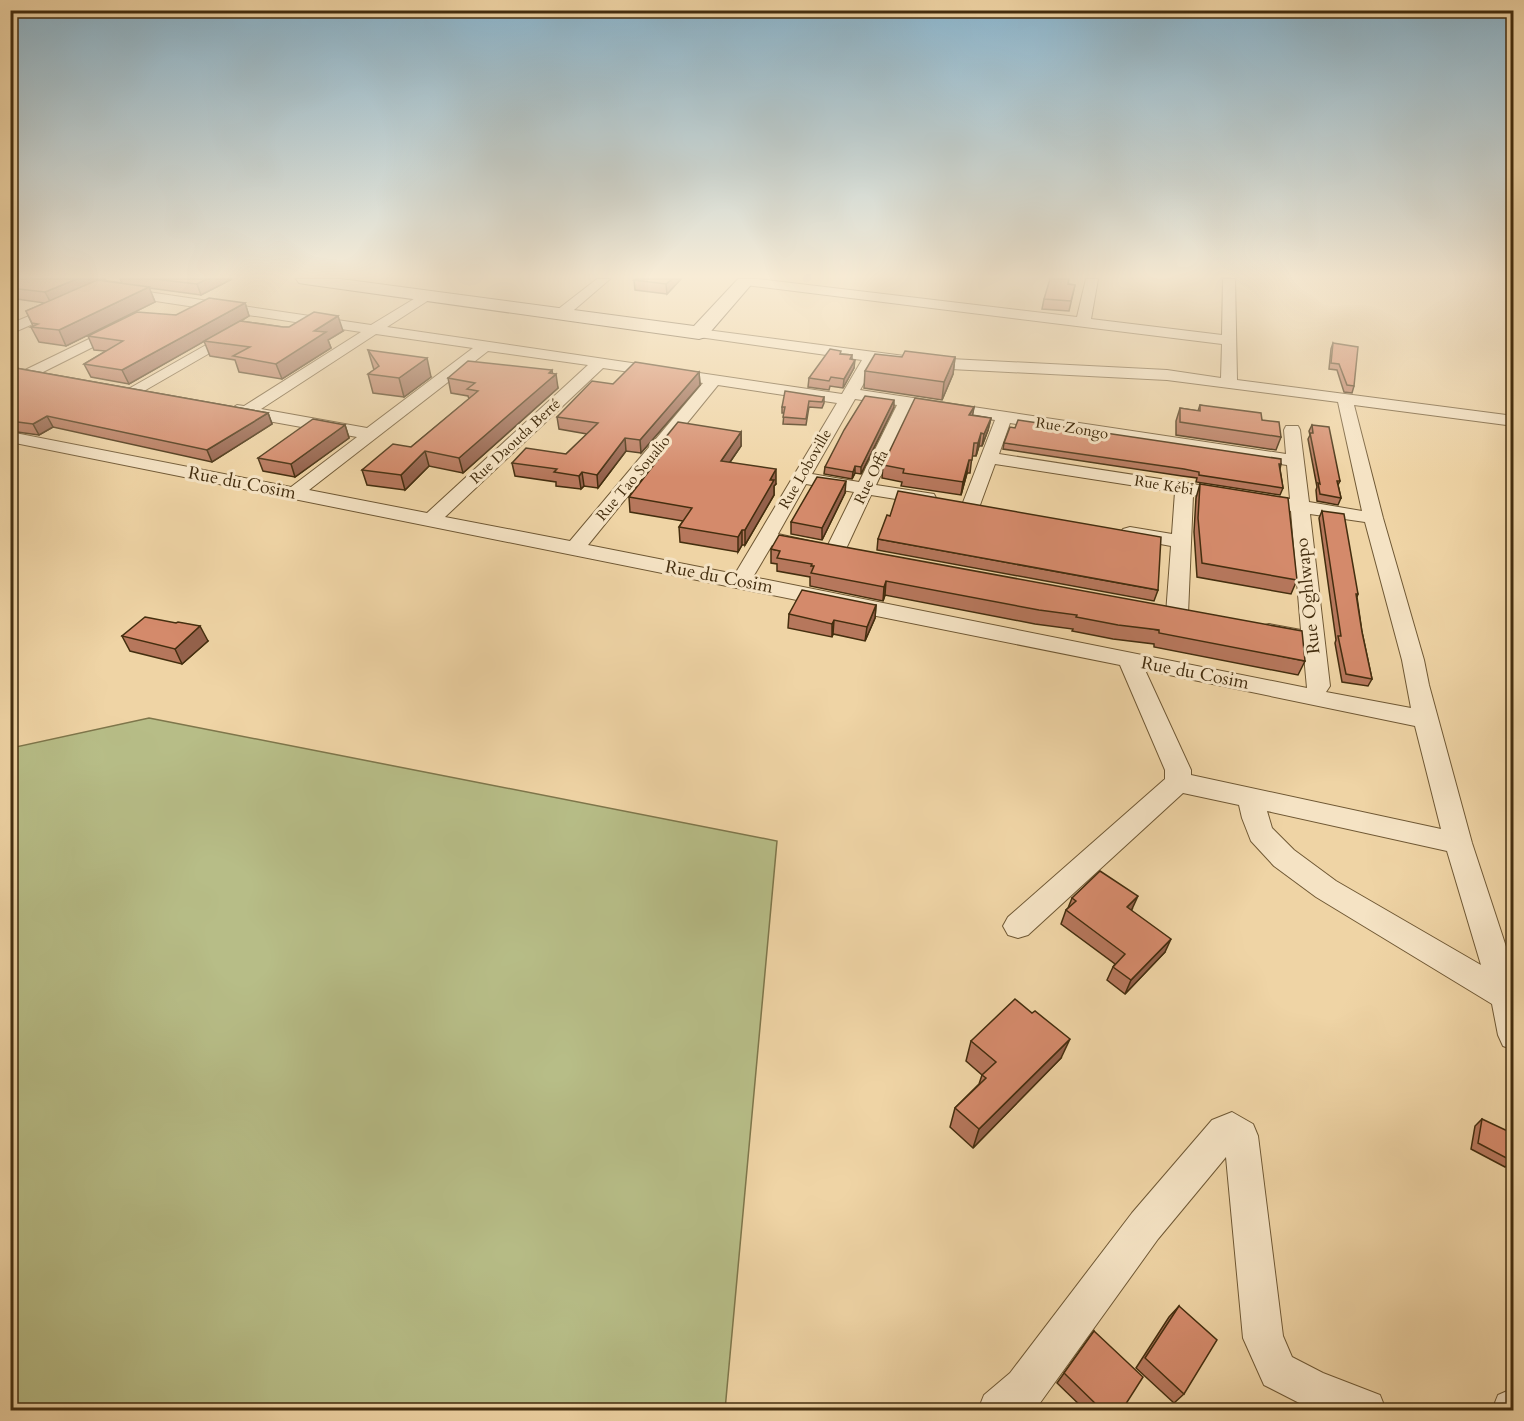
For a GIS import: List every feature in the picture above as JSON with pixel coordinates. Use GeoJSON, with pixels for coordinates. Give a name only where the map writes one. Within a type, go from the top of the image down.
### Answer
{"type":"FeatureCollection","features":[{"type":"Feature","properties":{"kind":"street"},"geometry":{"type":"LineString","coordinates":[[28,374],[85,345]]}},
{"type":"Feature","properties":{"kind":"street"},"geometry":{"type":"LineString","coordinates":[[154,396],[125,391],[210,345]]}},
{"type":"Feature","properties":{"kind":"street"},"geometry":{"type":"LineString","coordinates":[[246,412],[349,345]]}},
{"type":"Feature","properties":{"kind":"street","name":"Rue Zongo"},"geometry":{"type":"LineString","coordinates":[[481,345],[714,380],[907,402],[1295,461]]}},
{"type":"Feature","properties":{"kind":"street"},"geometry":{"type":"LineString","coordinates":[[787,345],[920,363],[1137,372],[1514,421]]}},
{"type":"Feature","properties":{"kind":"street"},"geometry":{"type":"LineString","coordinates":[[1228,345],[1228,383]]}},
{"type":"Feature","properties":{"kind":"street"},"geometry":{"type":"LineString","coordinates":[[294,493],[485,346]]}},
{"type":"Feature","properties":{"kind":"street","name":"Rue Loboville"},"geometry":{"type":"LineString","coordinates":[[741,581],[871,357]]}},
{"type":"Feature","properties":{"kind":"street","name":"Rue Daouda Berté"},"geometry":{"type":"LineString","coordinates":[[431,520],[599,363]]}},
{"type":"Feature","properties":{"kind":"street"},"geometry":{"type":"LineString","coordinates":[[10,370],[51,378]]}},
{"type":"Feature","properties":{"kind":"street","name":"Rue Tao Soualio"},"geometry":{"type":"LineString","coordinates":[[575,548],[714,380]]}},
{"type":"Feature","properties":{"kind":"street"},"geometry":{"type":"LineString","coordinates":[[1345,399],[1373,519],[1413,660],[1458,843],[1506,996],[1514,1035]]}},
{"type":"Feature","properties":{"kind":"street","name":"Rue Offa"},"geometry":{"type":"LineString","coordinates":[[835,551],[907,402]]}},
{"type":"Feature","properties":{"kind":"street"},"geometry":{"type":"LineString","coordinates":[[223,408],[370,434]]}},
{"type":"Feature","properties":{"kind":"street"},"geometry":{"type":"LineString","coordinates":[[971,505],[1004,417]]}},
{"type":"Feature","properties":{"kind":"street","name":"Rue Oghlwapo"},"geometry":{"type":"LineString","coordinates":[[1292,430],[1311,639],[1318,686]]}},
{"type":"Feature","properties":{"kind":"street","name":"Rue du Cosim"},"geometry":{"type":"LineString","coordinates":[[10,437],[741,581],[1427,720]]}},
{"type":"Feature","properties":{"kind":"street","name":"Rue Kébi"},"geometry":{"type":"LineString","coordinates":[[989,458],[1373,519]]}},
{"type":"Feature","properties":{"kind":"street"},"geometry":{"type":"LineString","coordinates":[[800,478],[994,509]]}},
{"type":"Feature","properties":{"kind":"street"},"geometry":{"type":"LineString","coordinates":[[1177,614],[1184,489]]}},
{"type":"Feature","properties":{"kind":"street"},"geometry":{"type":"LineString","coordinates":[[1111,530],[1181,542]]}},
{"type":"Feature","properties":{"kind":"street"},"geometry":{"type":"LineString","coordinates":[[766,538],[858,556]]}},
{"type":"Feature","properties":{"kind":"street"},"geometry":{"type":"LineString","coordinates":[[1153,610],[1199,618]]}},
{"type":"Feature","properties":{"kind":"street"},"geometry":{"type":"LineString","coordinates":[[1244,627],[1311,639]]}},
{"type":"Feature","properties":{"kind":"street"},"geometry":{"type":"LineString","coordinates":[[1018,926],[1178,782],[1178,770],[1129,660]]}},
{"type":"Feature","properties":{"kind":"street"},"geometry":{"type":"LineString","coordinates":[[1178,782],[1458,843]]}},
{"type":"Feature","properties":{"kind":"street"},"geometry":{"type":"LineString","coordinates":[[1251,798],[1254,818],[1261,834],[1284,858],[1326,889],[1506,996]]}},
{"type":"Feature","properties":{"kind":"street"},"geometry":{"type":"LineString","coordinates":[[999,1410],[1025,1388],[1145,1226],[1224,1132],[1232,1129],[1241,1136],[1263,1338],[1278,1371],[1311,1389],[1365,1410]]}},
{"type":"Feature","properties":{"kind":"green space"},"geometry":{"type":"Polygon","coordinates":[[[149,718],[777,841],[725,1410],[11,1410],[11,748],[149,718]]]}},
{"type":"Feature","properties":{"kind":"building"},"geometry":{"type":"Polygon","coordinates":[[[116,345],[167,345],[122,370],[84,364],[116,345]]]}},
{"type":"Feature","properties":{"kind":"building"},"geometry":{"type":"Polygon","coordinates":[[[237,345],[305,345],[276,364],[233,356],[250,347],[237,345]]]}},
{"type":"Feature","properties":{"kind":"building"},"geometry":{"type":"Polygon","coordinates":[[[1333,345],[1358,347],[1354,386],[1347,385],[1339,364],[1331,363],[1333,345]]]}},
{"type":"Feature","properties":{"kind":"building"},"geometry":{"type":"Polygon","coordinates":[[[830,349],[841,351],[840,354],[852,355],[850,359],[855,360],[844,379],[831,377],[829,381],[809,378],[830,349]]]}},
{"type":"Feature","properties":{"kind":"building"},"geometry":{"type":"Polygon","coordinates":[[[368,350],[427,358],[399,378],[368,374],[379,366],[368,350]]]}},
{"type":"Feature","properties":{"kind":"building"},"geometry":{"type":"Polygon","coordinates":[[[905,351],[955,357],[944,382],[865,371],[875,354],[902,357],[905,351]]]}},
{"type":"Feature","properties":{"kind":"building"},"geometry":{"type":"Polygon","coordinates":[[[468,361],[552,370],[549,373],[556,374],[459,458],[425,451],[401,475],[362,470],[393,444],[411,447],[478,391],[467,389],[475,383],[448,378],[468,361]]]}},
{"type":"Feature","properties":{"kind":"building"},"geometry":{"type":"Polygon","coordinates":[[[635,362],[699,372],[640,440],[625,438],[597,475],[582,472],[579,476],[554,472],[557,469],[512,463],[526,448],[566,454],[598,423],[557,417],[592,381],[613,384],[635,362]]]}},
{"type":"Feature","properties":{"kind":"building"},"geometry":{"type":"Polygon","coordinates":[[[10,367],[268,413],[207,450],[47,416],[33,424],[10,421],[10,367]]]}},
{"type":"Feature","properties":{"kind":"building"},"geometry":{"type":"Polygon","coordinates":[[[785,391],[824,397],[822,402],[809,401],[806,419],[783,417],[785,391]]]}},
{"type":"Feature","properties":{"kind":"building"},"geometry":{"type":"Polygon","coordinates":[[[865,396],[894,400],[861,467],[855,466],[853,472],[825,467],[844,430],[865,396]]]}},
{"type":"Feature","properties":{"kind":"building"},"geometry":{"type":"Polygon","coordinates":[[[915,398],[974,407],[969,415],[991,418],[984,434],[981,433],[978,443],[974,443],[972,460],[969,460],[963,482],[903,473],[904,469],[883,465],[915,398]]]}},
{"type":"Feature","properties":{"kind":"building"},"geometry":{"type":"Polygon","coordinates":[[[1200,405],[1261,413],[1262,420],[1279,422],[1281,437],[1180,422],[1180,408],[1200,411],[1200,405]]]}},
{"type":"Feature","properties":{"kind":"building"},"geometry":{"type":"Polygon","coordinates":[[[313,419],[345,425],[291,464],[258,458],[313,419]]]}},
{"type":"Feature","properties":{"kind":"building"},"geometry":{"type":"Polygon","coordinates":[[[1018,420],[1281,459],[1281,464],[1279,464],[1283,488],[1199,475],[1199,472],[1184,469],[1004,443],[1010,427],[1015,428],[1018,420]]]}},
{"type":"Feature","properties":{"kind":"building"},"geometry":{"type":"Polygon","coordinates":[[[678,422],[741,432],[721,461],[776,469],[770,480],[774,480],[745,530],[742,530],[738,537],[679,527],[692,508],[629,497],[670,444],[661,443],[678,422]]]}},
{"type":"Feature","properties":{"kind":"building"},"geometry":{"type":"Polygon","coordinates":[[[1312,425],[1329,427],[1340,481],[1337,481],[1341,498],[1320,494],[1310,433],[1313,433],[1312,425]]]}},
{"type":"Feature","properties":{"kind":"building"},"geometry":{"type":"Polygon","coordinates":[[[817,477],[846,481],[822,528],[791,522],[817,477]]]}},
{"type":"Feature","properties":{"kind":"building"},"geometry":{"type":"Polygon","coordinates":[[[1200,484],[1288,498],[1297,580],[1202,563],[1198,518],[1200,484]]]}},
{"type":"Feature","properties":{"kind":"building"},"geometry":{"type":"Polygon","coordinates":[[[898,491],[1161,537],[1158,590],[878,539],[887,515],[890,516],[898,491]]]}},
{"type":"Feature","properties":{"kind":"building"},"geometry":{"type":"Polygon","coordinates":[[[1322,511],[1344,514],[1362,632],[1372,679],[1346,674],[1338,636],[1341,636],[1322,511]]]}},
{"type":"Feature","properties":{"kind":"building"},"geometry":{"type":"Polygon","coordinates":[[[779,535],[1302,631],[1305,661],[1159,633],[1159,630],[1076,617],[1077,615],[886,581],[884,587],[811,573],[814,566],[811,566],[812,564],[777,558],[780,551],[771,549],[779,535]]]}},
{"type":"Feature","properties":{"kind":"building"},"geometry":{"type":"Polygon","coordinates":[[[802,590],[876,605],[867,627],[834,620],[832,624],[789,614],[802,590]]]}},
{"type":"Feature","properties":{"kind":"building"},"geometry":{"type":"Polygon","coordinates":[[[145,617],[200,626],[175,649],[122,636],[145,617]]]}},
{"type":"Feature","properties":{"kind":"building"},"geometry":{"type":"Polygon","coordinates":[[[1100,871],[1138,896],[1127,907],[1171,939],[1131,980],[1113,967],[1125,954],[1066,910],[1076,901],[1072,898],[1100,871]]]}},
{"type":"Feature","properties":{"kind":"building"},"geometry":{"type":"Polygon","coordinates":[[[1015,999],[1032,1013],[1035,1011],[1070,1039],[979,1129],[955,1108],[986,1078],[982,1075],[996,1062],[971,1041],[1015,999]]]}},
{"type":"Feature","properties":{"kind":"building"},"geometry":{"type":"Polygon","coordinates":[[[1482,1119],[1514,1134],[1512,1161],[1478,1143],[1482,1119]]]}},
{"type":"Feature","properties":{"kind":"building"},"geometry":{"type":"Polygon","coordinates":[[[1179,1306],[1217,1340],[1184,1394],[1145,1358],[1179,1306]]]}},
{"type":"Feature","properties":{"kind":"building"},"geometry":{"type":"Polygon","coordinates":[[[1094,1331],[1143,1377],[1122,1410],[1102,1410],[1064,1373],[1094,1331]]]}}]}
